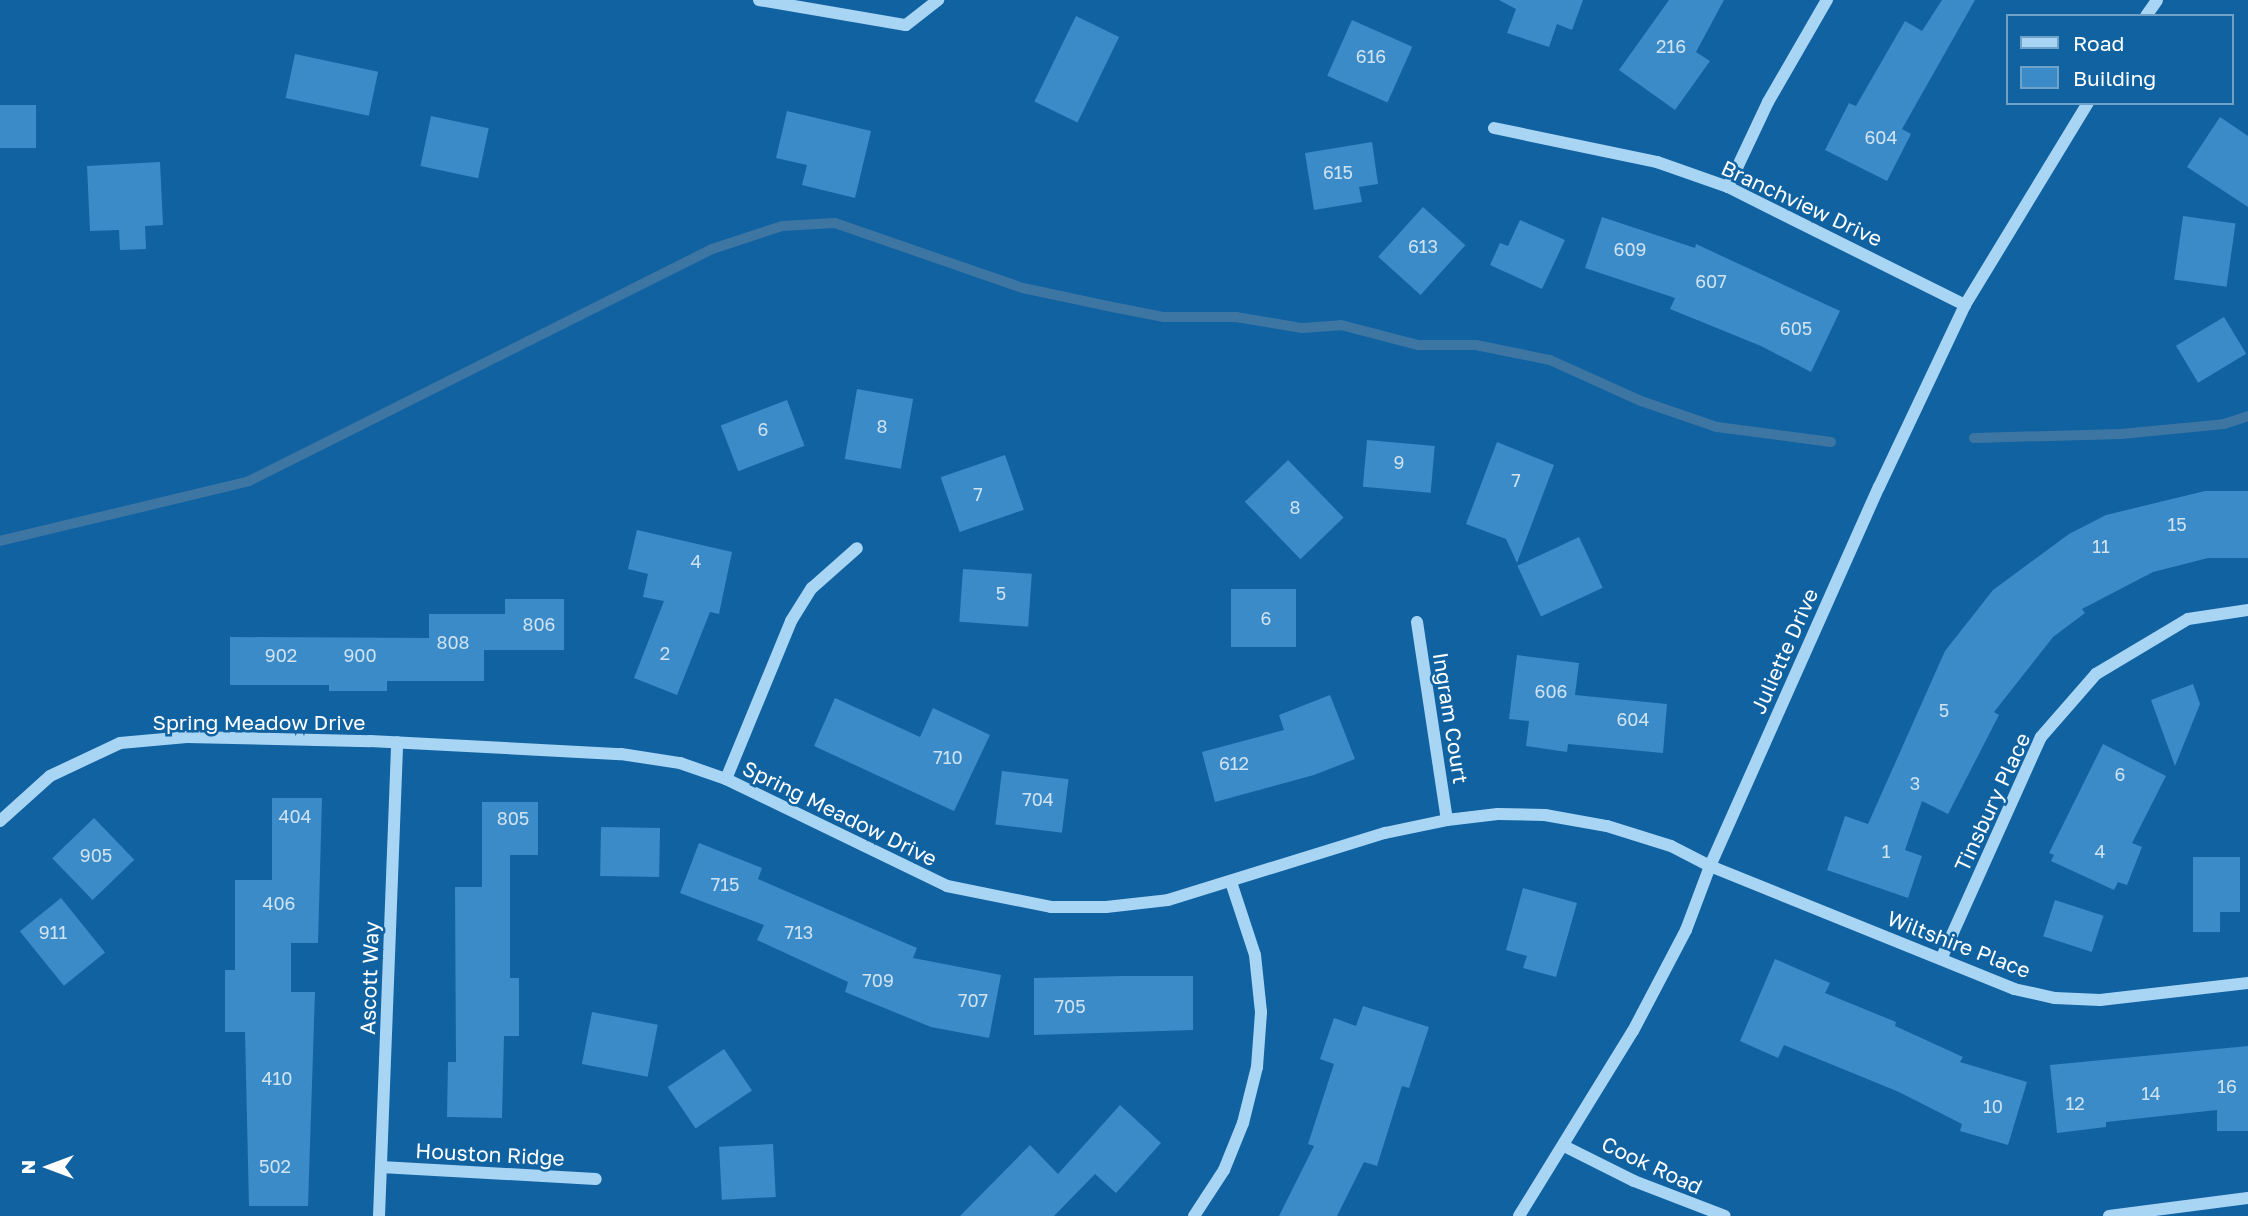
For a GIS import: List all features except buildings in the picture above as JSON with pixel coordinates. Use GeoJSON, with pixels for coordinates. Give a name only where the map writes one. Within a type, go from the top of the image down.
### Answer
{"type":"FeatureCollection","features":[{"type":"Feature","properties":{"kind":"street"},"geometry":{"type":"LineString","coordinates":[[759,0],[876,23],[906,25],[937,0]]}},
{"type":"Feature","properties":{"kind":"street"},"geometry":{"type":"LineString","coordinates":[[1728,187],[1768,102],[1827,0]]}},
{"type":"Feature","properties":{"kind":"street","name":"Juliette Drive"},"geometry":{"type":"LineString","coordinates":[[1519,1216],[1633,1031],[1686,930],[1710,866],[1965,304],[2087,105]]}},
{"type":"Feature","properties":{"kind":"street","name":"Branchview Drive"},"geometry":{"type":"LineString","coordinates":[[1493,128],[1657,162],[1728,187],[1965,304]]}},
{"type":"Feature","properties":{"kind":"street"},"geometry":{"type":"LineString","coordinates":[[726,779],[791,621],[812,588],[857,548]]}},
{"type":"Feature","properties":{"kind":"street","name":"Tinsbury Place"},"geometry":{"type":"LineString","coordinates":[[1941,957],[2041,737],[2096,674],[2188,619],[2248,610]]}},
{"type":"Feature","properties":{"kind":"street","name":"Ingram Court"},"geometry":{"type":"LineString","coordinates":[[1417,622],[1447,820]]}},
{"type":"Feature","properties":{"kind":"street","name":"Spring Meadow Drive"},"geometry":{"type":"LineString","coordinates":[[0,821],[50,776],[120,743],[187,737],[397,742],[621,754],[680,763],[726,779],[894,864],[947,886],[997,899],[1106,907],[1168,900],[1385,833],[1447,820],[1534,815],[1606,826],[1671,846],[1710,866]]}},
{"type":"Feature","properties":{"kind":"street","name":"Ascott Way"},"geometry":{"type":"LineString","coordinates":[[379,1216],[397,742]]}},
{"type":"Feature","properties":{"kind":"street","name":"Wiltshire Place"},"geometry":{"type":"LineString","coordinates":[[1710,866],[1941,957],[2014,989],[2055,998],[2100,1000],[2248,984]]}},
{"type":"Feature","properties":{"kind":"street"},"geometry":{"type":"LineString","coordinates":[[1194,1216],[1229,1158],[1243,1123],[1257,1068],[1261,1012],[1255,955],[1231,882]]}},
{"type":"Feature","properties":{"kind":"street","name":"Cook Road"},"geometry":{"type":"LineString","coordinates":[[1564,1146],[1634,1181],[1725,1216]]}},
{"type":"Feature","properties":{"kind":"street","name":"Houston Ridge"},"geometry":{"type":"LineString","coordinates":[[381,1167],[597,1179]]}},
{"type":"Feature","properties":{"kind":"street"},"geometry":{"type":"LineString","coordinates":[[2109,1216],[2248,1198]]}},
{"type":"Feature","properties":{"kind":"waterway"},"geometry":{"type":"LineString","coordinates":[[0,541],[249,481],[712,249],[782,226],[835,223],[1023,288],[1163,317],[1236,317],[1302,328],[1341,325],[1418,345],[1476,345],[1550,360],[1641,401],[1717,427],[1831,442]]}},
{"type":"Feature","properties":{"kind":"waterway"},"geometry":{"type":"LineString","coordinates":[[1974,438],[2121,434],[2224,424],[2248,416]]}}]}
